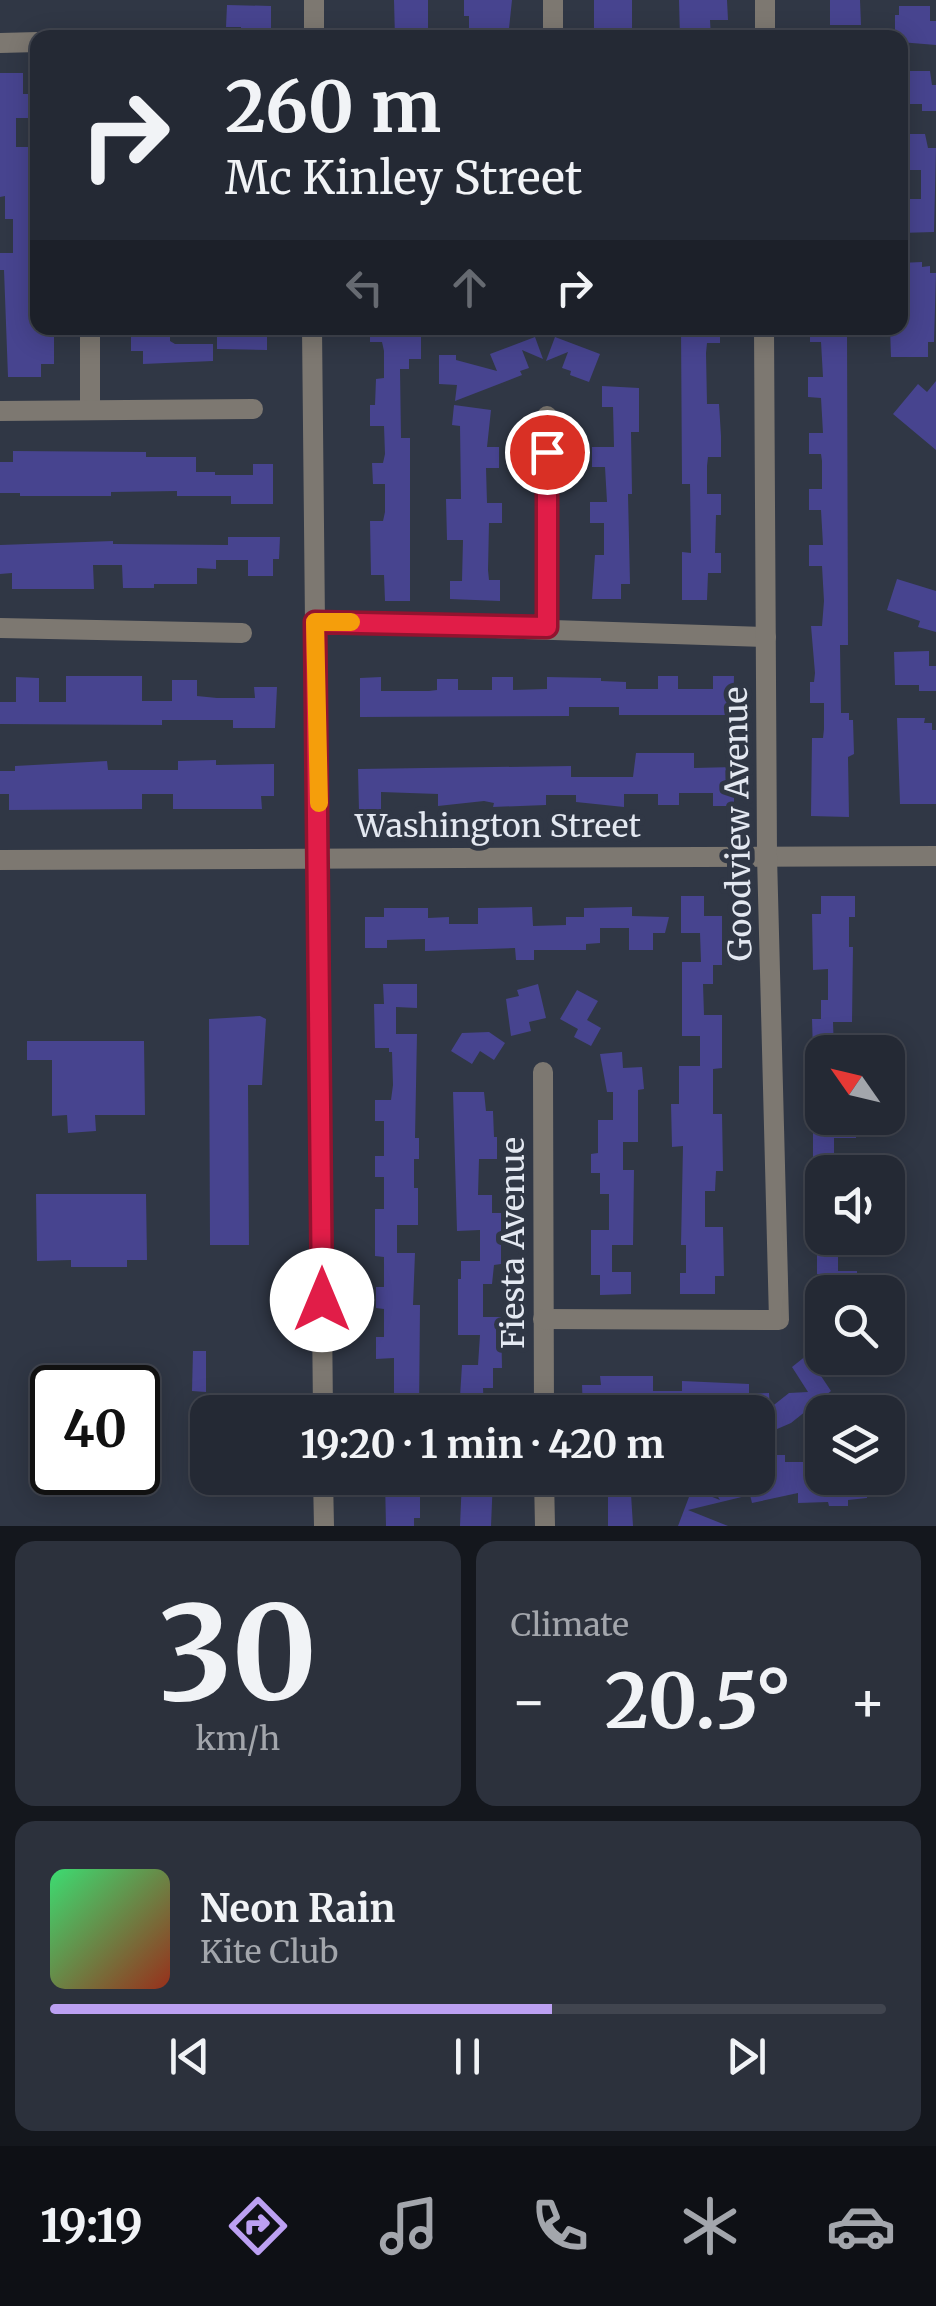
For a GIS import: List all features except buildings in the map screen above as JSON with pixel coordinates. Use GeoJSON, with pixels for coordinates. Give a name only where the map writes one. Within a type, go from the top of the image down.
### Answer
{"type":"FeatureCollection","features":[{"type":"Feature","properties":{"kind":"street"},"geometry":{"type":"LineString","coordinates":[[314,0],[314,30]]}},
{"type":"Feature","properties":{"kind":"street"},"geometry":{"type":"LineString","coordinates":[[554,0],[554,30]]}},
{"type":"Feature","properties":{"kind":"street"},"geometry":{"type":"LineString","coordinates":[[765,0],[765,30]]}},
{"type":"Feature","properties":{"kind":"street"},"geometry":{"type":"LineString","coordinates":[[0,43],[30,42]]}},
{"type":"Feature","properties":{"kind":"street"},"geometry":{"type":"LineString","coordinates":[[90,335],[90,408]]}},
{"type":"Feature","properties":{"kind":"street"},"geometry":{"type":"LineString","coordinates":[[312,335],[323,1395]]}},
{"type":"Feature","properties":{"kind":"street","name":"Goodview Avenue"},"geometry":{"type":"LineString","coordinates":[[543,1319],[779,1320],[767,856],[764,335]]}},
{"type":"Feature","properties":{"kind":"street"},"geometry":{"type":"LineString","coordinates":[[0,410],[253,408]]}},
{"type":"Feature","properties":{"kind":"street"},"geometry":{"type":"LineString","coordinates":[[547,416],[547,627]]}},
{"type":"Feature","properties":{"kind":"street"},"geometry":{"type":"LineString","coordinates":[[315,622],[547,627],[766,638]]}},
{"type":"Feature","properties":{"kind":"street"},"geometry":{"type":"LineString","coordinates":[[0,628],[242,633]]}},
{"type":"Feature","properties":{"kind":"street","name":"Washington Street"},"geometry":{"type":"LineString","coordinates":[[0,860],[936,856]]}},
{"type":"Feature","properties":{"kind":"street","name":"Fiesta Avenue"},"geometry":{"type":"LineString","coordinates":[[542,1072],[544,1395]]}},
{"type":"Feature","properties":{"kind":"street"},"geometry":{"type":"LineString","coordinates":[[323,1495],[324,1526]]}},
{"type":"Feature","properties":{"kind":"street"},"geometry":{"type":"LineString","coordinates":[[544,1495],[545,1526]]}},
{"type":"Feature","properties":{"kind":"slow traffic"},"geometry":{"type":"LineString","coordinates":[[319,803],[315,622],[351,622]]}},
{"type":"Feature","properties":{"kind":"route"},"geometry":{"type":"LineString","coordinates":[[322,1300],[315,622],[547,627],[547,452]]}}]}
